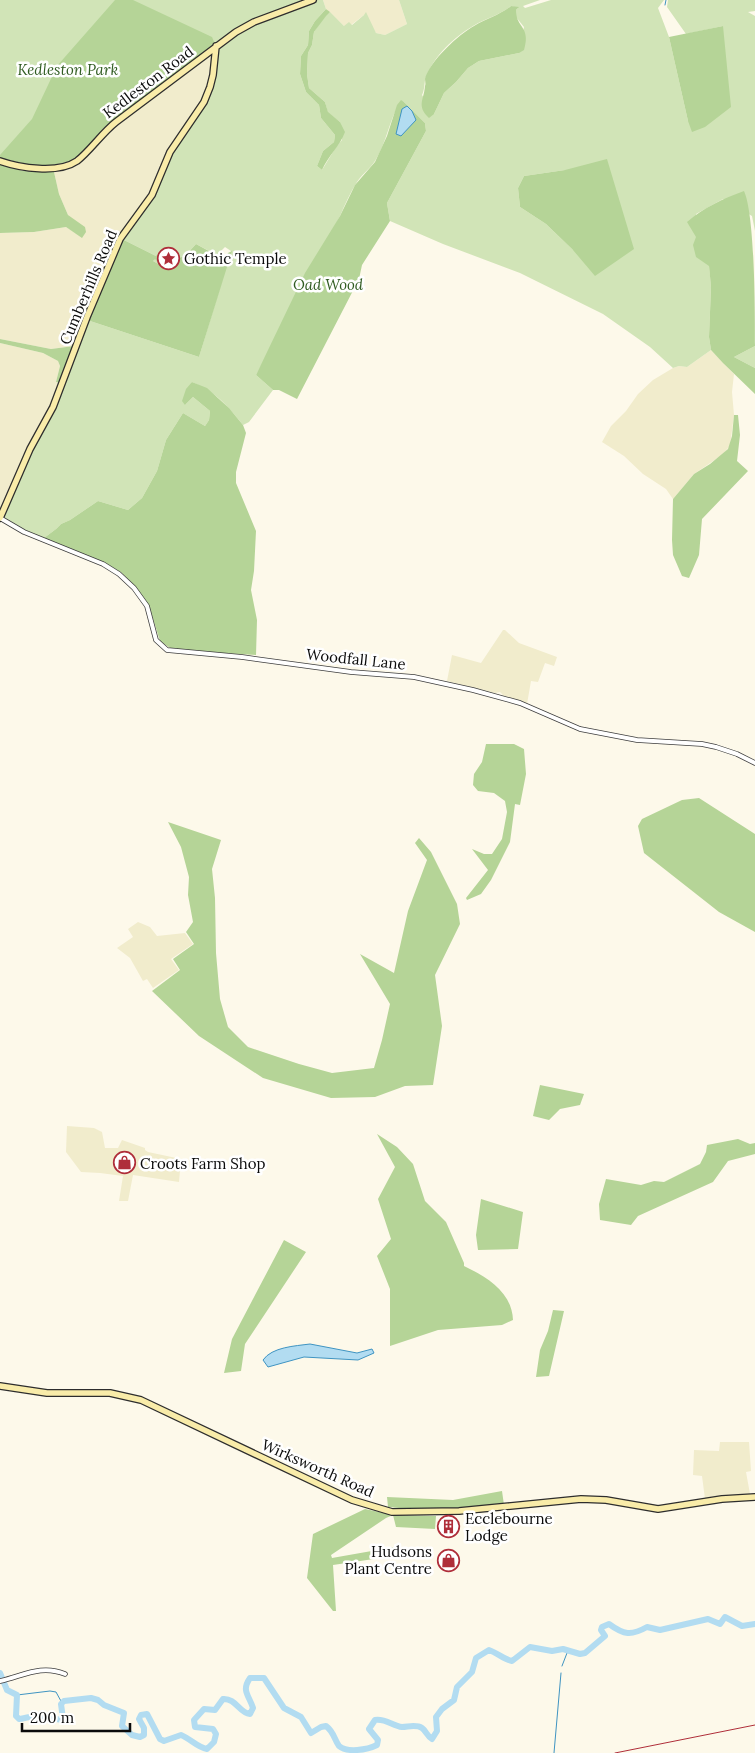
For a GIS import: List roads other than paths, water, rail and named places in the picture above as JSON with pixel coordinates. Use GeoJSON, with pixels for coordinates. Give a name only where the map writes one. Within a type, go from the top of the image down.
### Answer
{"type":"FeatureCollection","features":[{"type":"Feature","properties":{"kind":"street","name":"Kedleston Road"},"geometry":{"type":"LineString","coordinates":[[0,161],[41,168],[60,167],[76,161],[103,132],[236,32],[254,22],[313,0]]}},
{"type":"Feature","properties":{"kind":"street","name":"Cumberhills Road"},"geometry":{"type":"LineString","coordinates":[[0,518],[30,449],[54,407],[90,308],[120,239],[152,195],[170,152],[204,102],[213,75],[216,46]]}},
{"type":"Feature","properties":{"kind":"street","name":"Woodfall Lane"},"geometry":{"type":"LineString","coordinates":[[0,518],[24,532],[103,564],[120,574],[134,588],[147,606],[156,640],[167,650],[242,657],[351,672],[414,677],[520,703],[580,729],[637,740],[702,744],[716,747],[755,763]]}},
{"type":"Feature","properties":{"kind":"street","name":"Wirksworth Road"},"geometry":{"type":"LineString","coordinates":[[0,1386],[47,1393],[110,1392],[141,1400],[352,1500],[392,1512],[458,1512],[581,1499],[606,1500],[658,1509],[722,1499],[755,1497]]}},
{"type":"Feature","properties":{"kind":"street"},"geometry":{"type":"LineString","coordinates":[[2,1681],[30,1671],[56,1671],[65,1674]]}},
{"type":"Feature","properties":{"kind":"water"},"geometry":{"type":"Polygon","coordinates":[[[407,106],[412,111],[416,120],[401,136],[396,134],[402,109],[407,106]]]}},
{"type":"Feature","properties":{"kind":"water"},"geometry":{"type":"Polygon","coordinates":[[[310,1344],[357,1353],[372,1349],[374,1353],[358,1360],[304,1357],[268,1367],[263,1360],[272,1352],[310,1344]]]}},
{"type":"Feature","properties":{"kind":"waterway"},"geometry":{"type":"LineString","coordinates":[[665,5],[666,0]]}},
{"type":"Feature","properties":{"kind":"waterway"},"geometry":{"type":"LineString","coordinates":[[0,1673],[7,1690],[17,1695],[16,1716],[19,1719],[34,1716],[63,1719],[61,1704],[64,1701],[91,1698],[124,1713],[122,1726],[132,1735],[140,1737],[144,1735],[144,1728],[139,1719],[141,1715],[147,1714],[160,1739],[164,1741],[181,1735],[200,1747],[207,1749],[214,1742],[216,1734],[213,1729],[195,1727],[194,1720],[204,1709],[215,1710],[223,1699],[231,1701],[250,1714],[253,1708],[246,1690],[247,1682],[250,1678],[264,1678],[284,1708],[301,1717],[311,1733],[326,1726],[339,1746],[347,1750],[357,1750],[377,1745],[378,1740],[369,1729],[375,1720],[382,1720],[402,1727],[420,1727],[432,1739],[437,1731],[436,1717],[442,1709],[454,1700],[457,1687],[472,1672],[476,1658],[489,1650],[512,1661],[530,1647],[552,1651],[563,1649],[580,1654],[585,1653],[605,1636],[601,1630],[602,1627],[609,1624],[628,1633],[647,1627],[660,1630],[708,1619],[720,1624],[725,1617],[742,1626],[755,1624]]}},
{"type":"Feature","properties":{"kind":"waterway"},"geometry":{"type":"LineString","coordinates":[[562,1666],[567,1653],[563,1649]]}},
{"type":"Feature","properties":{"kind":"waterway"},"geometry":{"type":"LineString","coordinates":[[554,1753],[561,1673]]}},
{"type":"Feature","properties":{"kind":"waterway"},"geometry":{"type":"LineString","coordinates":[[17,1695],[56,1692],[62,1703]]}},
{"type":"Feature","properties":{"kind":"railway"},"geometry":{"type":"LineString","coordinates":[[615,1753],[755,1725]]}},
{"type":"Feature","properties":{"kind":"place","name":"Gothic Temple"},"geometry":{"type":"Point","coordinates":[168,258]}},
{"type":"Feature","properties":{"kind":"place","name":"Croots Farm Shop"},"geometry":{"type":"Point","coordinates":[124,1163]}},
{"type":"Feature","properties":{"kind":"place","name":"Ecclebourne Lodge"},"geometry":{"type":"Point","coordinates":[449,1527]}},
{"type":"Feature","properties":{"kind":"place","name":"Hudsons Plant Centre"},"geometry":{"type":"Point","coordinates":[448,1560]}},
{"type":"Feature","properties":{"kind":"park label","name":"Kedleston Park"},"geometry":{"type":"Point","coordinates":[68,69]}},
{"type":"Feature","properties":{"kind":"park label","name":"Oad Wood"},"geometry":{"type":"Point","coordinates":[328,284]}}]}
